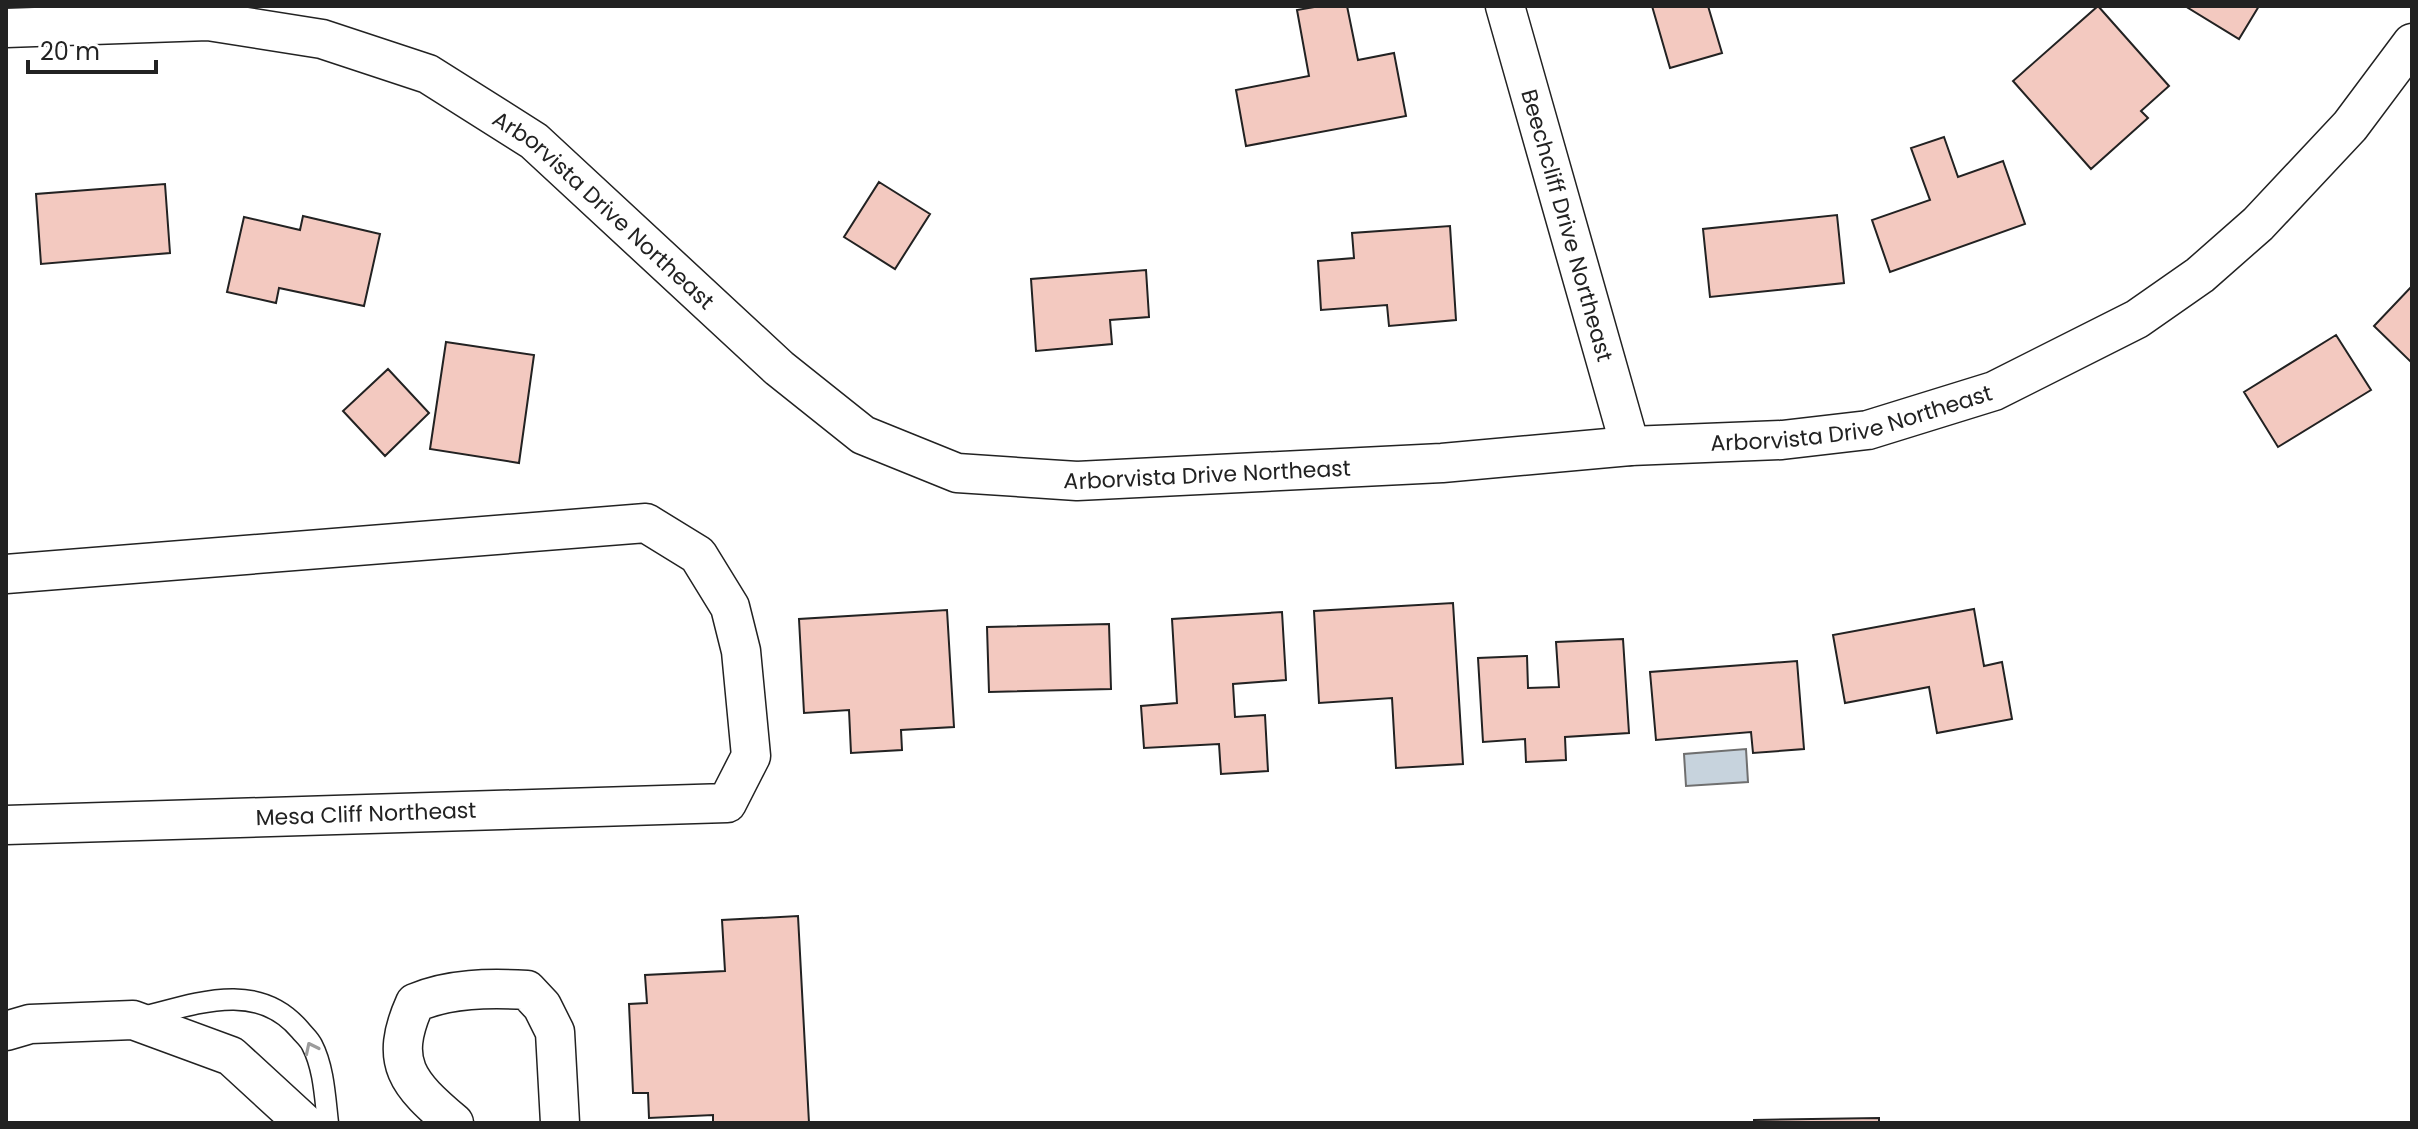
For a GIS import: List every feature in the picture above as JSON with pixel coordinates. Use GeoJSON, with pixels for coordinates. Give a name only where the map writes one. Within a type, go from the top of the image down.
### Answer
{"type":"FeatureCollection","features":[{"type":"Feature","properties":{"kind":"street","name":"Beechcliff Drive Northeast"},"geometry":{"type":"LineString","coordinates":[[1505,6],[1630,446]]}},
{"type":"Feature","properties":{"kind":"street","name":"Arborvista Drive Northeast"},"geometry":{"type":"LineString","coordinates":[[6,28],[208,21],[322,39],[428,74],[534,141],[779,368],[863,435],[957,473],[1077,481],[1442,463],[1630,446],[1782,440],[1868,430],[1994,391],[2137,319],[2200,275],[2258,224],[2350,126],[2412,43]]}},
{"type":"Feature","properties":{"kind":"street","name":"Mesa Cliff Northeast"},"geometry":{"type":"LineString","coordinates":[[6,574],[646,523],[698,555],[730,607],[741,651],[751,756],[727,803],[6,825]]}},
{"type":"Feature","properties":{"kind":"street"},"geometry":{"type":"LineString","coordinates":[[454,1123],[413,1083],[401,1059],[404,1027],[415,1003],[435,994],[500,989],[527,990],[542,1006],[555,1032],[560,1123]]}},
{"type":"Feature","properties":{"kind":"street"},"geometry":{"type":"LineString","coordinates":[[6,1031],[30,1024],[133,1020],[231,1056],[304,1123]]}},
{"type":"Feature","properties":{"kind":"lane"},"geometry":{"type":"LineString","coordinates":[[133,1020],[212,1000],[255,1000],[288,1016],[312,1044],[322,1076],[328,1123]]}},
{"type":"Feature","properties":{"kind":"shaded area"},"geometry":{"type":"Polygon","coordinates":[[[1746,749],[1748,782],[1686,786],[1684,754],[1746,749]]]}},
{"type":"Feature","properties":{"kind":"building"},"geometry":{"type":"Polygon","coordinates":[[[1347,6],[1358,60],[1394,53],[1406,116],[1246,146],[1236,90],[1309,76],[1297,10],[1347,6]]]}},
{"type":"Feature","properties":{"kind":"building"},"geometry":{"type":"Polygon","coordinates":[[[1652,6],[1708,6],[1722,53],[1670,68],[1652,6]]]}},
{"type":"Feature","properties":{"kind":"building"},"geometry":{"type":"Polygon","coordinates":[[[2098,6],[2169,86],[2141,111],[2148,118],[2091,169],[2013,81],[2098,6]]]}},
{"type":"Feature","properties":{"kind":"building"},"geometry":{"type":"Polygon","coordinates":[[[2185,6],[2259,6],[2239,39],[2185,6]]]}},
{"type":"Feature","properties":{"kind":"building"},"geometry":{"type":"Polygon","coordinates":[[[1944,137],[1958,177],[2003,161],[2025,224],[1890,272],[1872,220],[1930,200],[1911,148],[1944,137]]]}},
{"type":"Feature","properties":{"kind":"building"},"geometry":{"type":"Polygon","coordinates":[[[879,182],[930,214],[895,269],[844,237],[879,182]]]}},
{"type":"Feature","properties":{"kind":"building"},"geometry":{"type":"Polygon","coordinates":[[[165,184],[170,253],[41,264],[36,194],[165,184]]]}},
{"type":"Feature","properties":{"kind":"building"},"geometry":{"type":"Polygon","coordinates":[[[1837,215],[1844,283],[1710,297],[1703,229],[1837,215]]]}},
{"type":"Feature","properties":{"kind":"building"},"geometry":{"type":"Polygon","coordinates":[[[303,216],[380,234],[364,306],[279,288],[276,303],[227,292],[244,217],[300,230],[303,216]]]}},
{"type":"Feature","properties":{"kind":"building"},"geometry":{"type":"Polygon","coordinates":[[[1450,226],[1456,320],[1389,326],[1387,305],[1321,310],[1318,261],[1354,258],[1352,233],[1450,226]]]}},
{"type":"Feature","properties":{"kind":"building"},"geometry":{"type":"Polygon","coordinates":[[[1146,270],[1149,317],[1110,320],[1112,344],[1036,351],[1031,279],[1146,270]]]}},
{"type":"Feature","properties":{"kind":"building"},"geometry":{"type":"Polygon","coordinates":[[[2412,286],[2412,363],[2374,326],[2412,286]]]}},
{"type":"Feature","properties":{"kind":"building"},"geometry":{"type":"Polygon","coordinates":[[[2336,335],[2371,390],[2278,447],[2244,392],[2336,335]]]}},
{"type":"Feature","properties":{"kind":"building"},"geometry":{"type":"Polygon","coordinates":[[[446,342],[534,355],[519,463],[430,449],[446,342]]]}},
{"type":"Feature","properties":{"kind":"building"},"geometry":{"type":"Polygon","coordinates":[[[388,369],[429,413],[385,456],[343,411],[388,369]]]}},
{"type":"Feature","properties":{"kind":"building"},"geometry":{"type":"Polygon","coordinates":[[[1453,603],[1463,764],[1396,768],[1392,698],[1319,703],[1314,611],[1453,603]]]}},
{"type":"Feature","properties":{"kind":"building"},"geometry":{"type":"Polygon","coordinates":[[[1974,609],[1984,666],[2002,662],[2012,719],[1937,733],[1929,687],[1845,703],[1833,635],[1974,609]]]}},
{"type":"Feature","properties":{"kind":"building"},"geometry":{"type":"Polygon","coordinates":[[[947,610],[954,727],[901,730],[902,750],[851,753],[849,710],[804,713],[799,619],[947,610]]]}},
{"type":"Feature","properties":{"kind":"building"},"geometry":{"type":"Polygon","coordinates":[[[1282,612],[1286,680],[1233,684],[1235,717],[1265,715],[1268,771],[1221,774],[1219,744],[1144,748],[1141,706],[1177,703],[1172,619],[1282,612]]]}},
{"type":"Feature","properties":{"kind":"building"},"geometry":{"type":"Polygon","coordinates":[[[1109,624],[1111,689],[989,692],[987,627],[1109,624]]]}},
{"type":"Feature","properties":{"kind":"building"},"geometry":{"type":"Polygon","coordinates":[[[1623,639],[1629,733],[1565,737],[1566,760],[1526,762],[1525,739],[1483,742],[1478,658],[1527,656],[1528,688],[1559,687],[1556,642],[1623,639]]]}},
{"type":"Feature","properties":{"kind":"building"},"geometry":{"type":"Polygon","coordinates":[[[1797,661],[1804,749],[1753,753],[1751,732],[1656,740],[1650,672],[1797,661]]]}},
{"type":"Feature","properties":{"kind":"building"},"geometry":{"type":"Polygon","coordinates":[[[798,916],[809,1123],[713,1123],[713,1115],[649,1118],[648,1093],[633,1093],[629,1004],[647,1003],[645,975],[725,971],[722,920],[798,916]]]}},
{"type":"Feature","properties":{"kind":"building"},"geometry":{"type":"Polygon","coordinates":[[[1879,1118],[1879,1123],[1754,1123],[1754,1120],[1879,1118]]]}}]}
